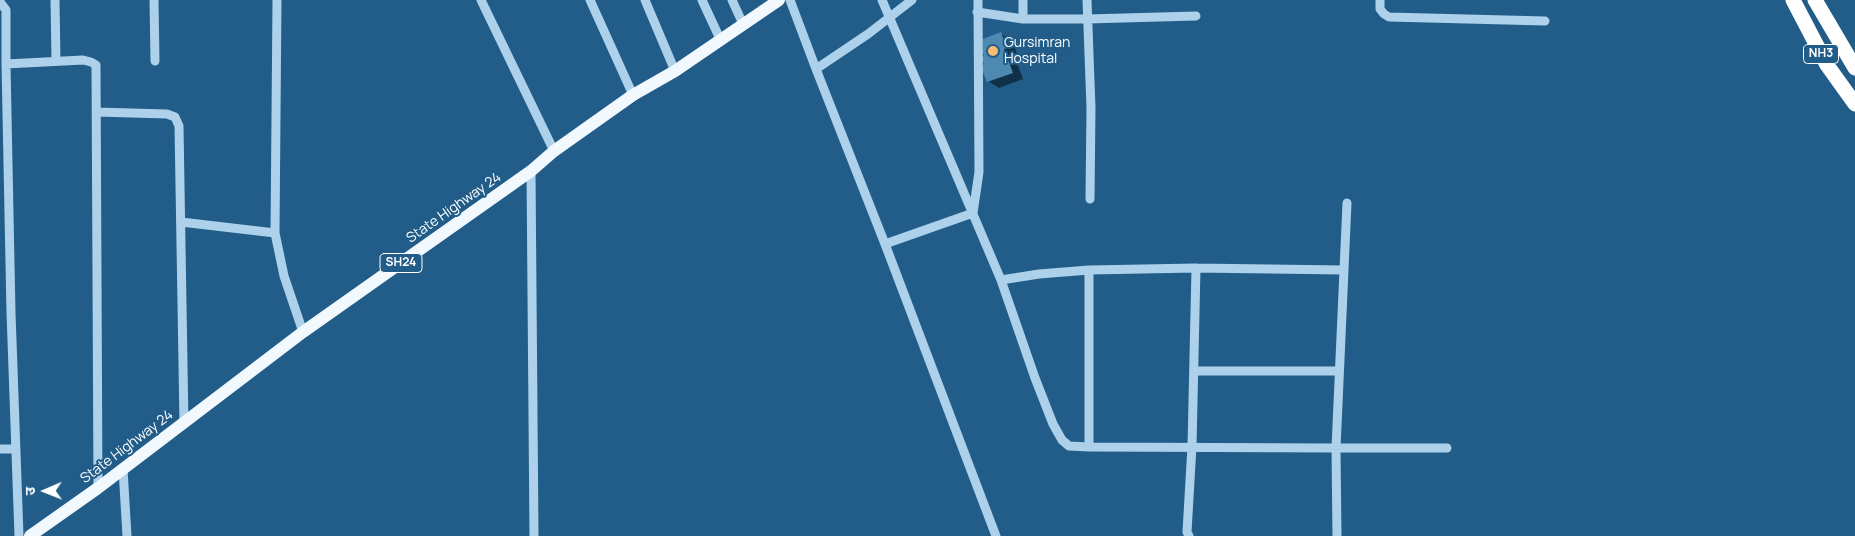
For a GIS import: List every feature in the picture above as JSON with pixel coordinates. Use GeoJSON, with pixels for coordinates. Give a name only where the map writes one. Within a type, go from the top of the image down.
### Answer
{"type":"FeatureCollection","features":[{"type":"Feature","properties":{"kind":"highway","name":"NH3"},"geometry":{"type":"LineString","coordinates":[[1793,0],[1828,65],[1855,104]]}},
{"type":"Feature","properties":{"kind":"highway","name":"NH3"},"geometry":{"type":"LineString","coordinates":[[1814,0],[1855,68]]}},
{"type":"Feature","properties":{"kind":"main road","name":"State Highway 24"},"geometry":{"type":"LineString","coordinates":[[30,536],[123,470],[303,332],[531,171],[554,151],[633,94],[675,72],[779,0]]}},
{"type":"Feature","properties":{"kind":"street"},"geometry":{"type":"LineString","coordinates":[[55,0],[56,61]]}},
{"type":"Feature","properties":{"kind":"street"},"geometry":{"type":"LineString","coordinates":[[154,0],[156,61]]}},
{"type":"Feature","properties":{"kind":"street"},"geometry":{"type":"LineString","coordinates":[[277,0],[275,233],[284,276],[303,332]]}},
{"type":"Feature","properties":{"kind":"street"},"geometry":{"type":"LineString","coordinates":[[481,0],[554,151]]}},
{"type":"Feature","properties":{"kind":"street"},"geometry":{"type":"LineString","coordinates":[[590,0],[633,94]]}},
{"type":"Feature","properties":{"kind":"street"},"geometry":{"type":"LineString","coordinates":[[645,0],[675,72]]}},
{"type":"Feature","properties":{"kind":"street"},"geometry":{"type":"LineString","coordinates":[[702,0],[721,41]]}},
{"type":"Feature","properties":{"kind":"street"},"geometry":{"type":"LineString","coordinates":[[732,0],[743,24]]}},
{"type":"Feature","properties":{"kind":"street"},"geometry":{"type":"LineString","coordinates":[[790,0],[886,244],[996,536]]}},
{"type":"Feature","properties":{"kind":"street"},"geometry":{"type":"LineString","coordinates":[[882,0],[1001,280],[1035,378],[1054,424],[1062,440],[1069,446],[1447,448]]}},
{"type":"Feature","properties":{"kind":"street"},"geometry":{"type":"LineString","coordinates":[[816,69],[912,0]]}},
{"type":"Feature","properties":{"kind":"street"},"geometry":{"type":"LineString","coordinates":[[973,213],[979,172],[978,0]]}},
{"type":"Feature","properties":{"kind":"street"},"geometry":{"type":"LineString","coordinates":[[1023,0],[1023,19]]}},
{"type":"Feature","properties":{"kind":"street"},"geometry":{"type":"LineString","coordinates":[[1087,0],[1091,108],[1090,200]]}},
{"type":"Feature","properties":{"kind":"street"},"geometry":{"type":"LineString","coordinates":[[1380,0],[1380,9],[1389,17],[1545,21]]}},
{"type":"Feature","properties":{"kind":"street"},"geometry":{"type":"LineString","coordinates":[[0,2],[6,10],[11,313],[19,536]]}},
{"type":"Feature","properties":{"kind":"street"},"geometry":{"type":"LineString","coordinates":[[977,12],[1023,19],[1196,16]]}},
{"type":"Feature","properties":{"kind":"street"},"geometry":{"type":"LineString","coordinates":[[6,64],[82,60],[96,65],[98,488]]}},
{"type":"Feature","properties":{"kind":"street"},"geometry":{"type":"LineString","coordinates":[[96,112],[167,114],[174,118],[179,126],[184,424]]}},
{"type":"Feature","properties":{"kind":"street"},"geometry":{"type":"LineString","coordinates":[[531,171],[534,536]]}},
{"type":"Feature","properties":{"kind":"street"},"geometry":{"type":"LineString","coordinates":[[1337,536],[1336,448],[1346,203]]}},
{"type":"Feature","properties":{"kind":"street"},"geometry":{"type":"LineString","coordinates":[[886,244],[973,213]]}},
{"type":"Feature","properties":{"kind":"street"},"geometry":{"type":"LineString","coordinates":[[182,222],[275,233]]}},
{"type":"Feature","properties":{"kind":"street"},"geometry":{"type":"LineString","coordinates":[[1001,280],[1039,274],[1088,270],[1196,268],[1344,270]]}},
{"type":"Feature","properties":{"kind":"street"},"geometry":{"type":"LineString","coordinates":[[1189,536],[1187,532],[1192,446],[1196,268]]}},
{"type":"Feature","properties":{"kind":"street"},"geometry":{"type":"LineString","coordinates":[[1088,270],[1089,447]]}},
{"type":"Feature","properties":{"kind":"street"},"geometry":{"type":"LineString","coordinates":[[1194,371],[1340,371]]}},
{"type":"Feature","properties":{"kind":"street"},"geometry":{"type":"LineString","coordinates":[[0,449],[16,449]]}},
{"type":"Feature","properties":{"kind":"street"},"geometry":{"type":"LineString","coordinates":[[123,470],[128,536]]}},
{"type":"Feature","properties":{"kind":"building"},"geometry":{"type":"Polygon","coordinates":[[[1001,32],[1007,48],[1004,49],[1013,73],[987,82],[981,67],[984,64],[980,57],[984,56],[981,49],[983,39],[1001,32]]]}},
{"type":"Feature","properties":{"kind":"place","name":"Gursimran Hospital"},"geometry":{"type":"Point","coordinates":[993,51]}}]}
